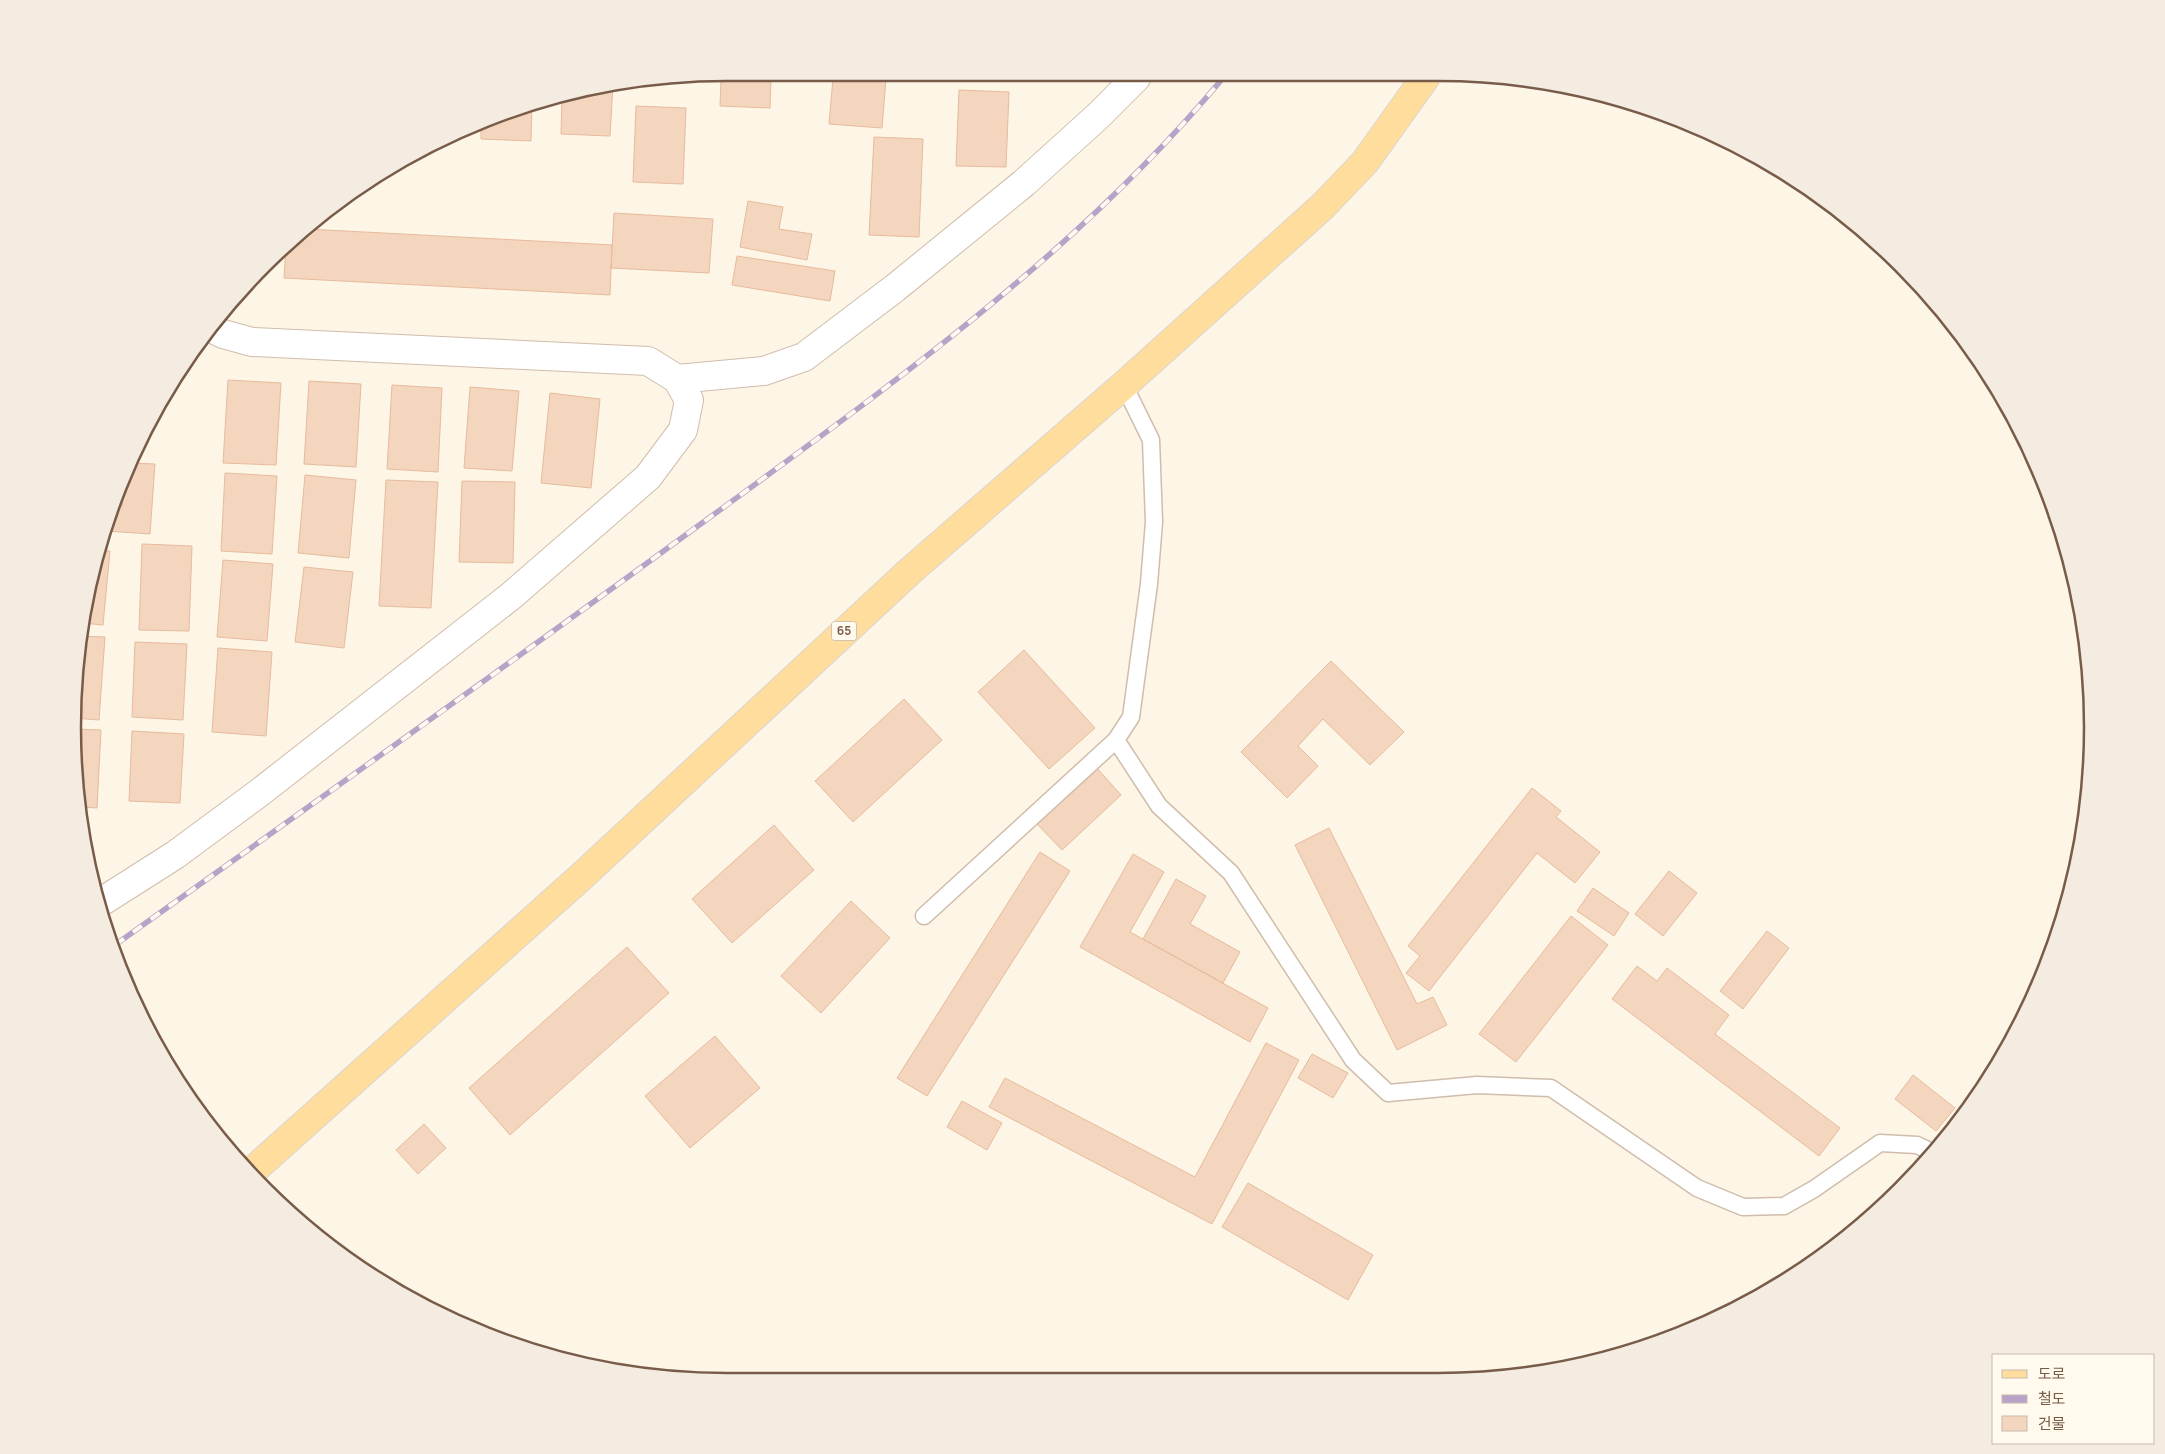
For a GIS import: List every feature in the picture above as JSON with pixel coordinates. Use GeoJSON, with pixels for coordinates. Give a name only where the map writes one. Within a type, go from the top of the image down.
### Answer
{"type":"FeatureCollection","features":[{"type":"Feature","properties":{"kind":"main road","name":"65"},"geometry":{"type":"LineString","coordinates":[[255,1168],[582,876],[909,572],[1124,385],[1323,206],[1365,162],[1423,81]]}},
{"type":"Feature","properties":{"kind":"street"},"geometry":{"type":"LineString","coordinates":[[677,379],[764,371],[804,357],[895,288],[1024,183],[1098,116],[1133,81]]}},
{"type":"Feature","properties":{"kind":"street"},"geometry":{"type":"LineString","coordinates":[[105,900],[175,855],[259,793],[511,596],[648,477],[683,430],[689,400],[677,379],[648,361],[252,342],[217,331]]}},
{"type":"Feature","properties":{"kind":"lane"},"geometry":{"type":"LineString","coordinates":[[924,916],[1116,740],[1131,717],[1149,584],[1154,522],[1151,440],[1124,385]]}},
{"type":"Feature","properties":{"kind":"lane"},"geometry":{"type":"LineString","coordinates":[[1116,740],[1159,806],[1231,873],[1353,1060],[1388,1093],[1477,1085],[1551,1088],[1697,1188],[1743,1207],[1784,1206],[1814,1189],[1880,1143],[1917,1145],[1927,1150]]}},
{"type":"Feature","properties":{"kind":"building"},"geometry":{"type":"Polygon","coordinates":[[[721,81],[771,81],[770,108],[720,106],[721,81]]]}},
{"type":"Feature","properties":{"kind":"building"},"geometry":{"type":"Polygon","coordinates":[[[833,81],[886,81],[882,128],[829,124],[833,81]]]}},
{"type":"Feature","properties":{"kind":"building"},"geometry":{"type":"Polygon","coordinates":[[[959,90],[1009,92],[1006,167],[956,166],[959,90]]]}},
{"type":"Feature","properties":{"kind":"building"},"geometry":{"type":"Polygon","coordinates":[[[613,92],[610,136],[561,134],[562,103],[613,92]]]}},
{"type":"Feature","properties":{"kind":"building"},"geometry":{"type":"Polygon","coordinates":[[[636,106],[686,108],[683,184],[633,182],[636,106]]]}},
{"type":"Feature","properties":{"kind":"building"},"geometry":{"type":"Polygon","coordinates":[[[532,112],[531,141],[481,139],[481,130],[532,112]]]}},
{"type":"Feature","properties":{"kind":"building"},"geometry":{"type":"Polygon","coordinates":[[[874,137],[923,139],[919,237],[869,235],[874,137]]]}},
{"type":"Feature","properties":{"kind":"building"},"geometry":{"type":"Polygon","coordinates":[[[748,201],[783,207],[779,229],[812,234],[807,260],[740,247],[748,201]]]}},
{"type":"Feature","properties":{"kind":"building"},"geometry":{"type":"Polygon","coordinates":[[[614,213],[713,219],[709,273],[611,268],[614,213]]]}},
{"type":"Feature","properties":{"kind":"building"},"geometry":{"type":"Polygon","coordinates":[[[316,229],[612,245],[610,295],[284,278],[285,256],[316,229]]]}},
{"type":"Feature","properties":{"kind":"building"},"geometry":{"type":"Polygon","coordinates":[[[737,256],[835,271],[830,301],[732,285],[737,256]]]}},
{"type":"Feature","properties":{"kind":"building"},"geometry":{"type":"Polygon","coordinates":[[[228,380],[281,383],[276,465],[223,463],[228,380]]]}},
{"type":"Feature","properties":{"kind":"building"},"geometry":{"type":"Polygon","coordinates":[[[309,381],[361,384],[356,467],[304,464],[309,381]]]}},
{"type":"Feature","properties":{"kind":"building"},"geometry":{"type":"Polygon","coordinates":[[[392,385],[442,388],[438,472],[387,469],[392,385]]]}},
{"type":"Feature","properties":{"kind":"building"},"geometry":{"type":"Polygon","coordinates":[[[470,387],[519,391],[512,471],[464,468],[470,387]]]}},
{"type":"Feature","properties":{"kind":"building"},"geometry":{"type":"Polygon","coordinates":[[[550,393],[600,399],[591,488],[541,483],[550,393]]]}},
{"type":"Feature","properties":{"kind":"building"},"geometry":{"type":"Polygon","coordinates":[[[138,463],[155,464],[150,534],[112,531],[120,507],[122,507],[130,480],[138,463]]]}},
{"type":"Feature","properties":{"kind":"building"},"geometry":{"type":"Polygon","coordinates":[[[225,473],[277,476],[272,554],[221,551],[225,473]]]}},
{"type":"Feature","properties":{"kind":"building"},"geometry":{"type":"Polygon","coordinates":[[[305,475],[356,480],[349,558],[298,553],[305,475]]]}},
{"type":"Feature","properties":{"kind":"building"},"geometry":{"type":"Polygon","coordinates":[[[386,480],[438,482],[431,608],[379,606],[386,480]]]}},
{"type":"Feature","properties":{"kind":"building"},"geometry":{"type":"Polygon","coordinates":[[[462,481],[515,482],[513,563],[459,562],[462,481]]]}},
{"type":"Feature","properties":{"kind":"building"},"geometry":{"type":"Polygon","coordinates":[[[142,544],[192,546],[189,631],[139,630],[142,544]]]}},
{"type":"Feature","properties":{"kind":"building"},"geometry":{"type":"Polygon","coordinates":[[[106,551],[110,551],[103,625],[90,624],[106,551]]]}},
{"type":"Feature","properties":{"kind":"building"},"geometry":{"type":"Polygon","coordinates":[[[223,560],[273,564],[267,641],[217,637],[223,560]]]}},
{"type":"Feature","properties":{"kind":"building"},"geometry":{"type":"Polygon","coordinates":[[[304,567],[353,572],[344,648],[295,642],[304,567]]]}},
{"type":"Feature","properties":{"kind":"building"},"geometry":{"type":"Polygon","coordinates":[[[88,636],[105,637],[99,720],[81,719],[88,636]]]}},
{"type":"Feature","properties":{"kind":"building"},"geometry":{"type":"Polygon","coordinates":[[[135,642],[187,644],[183,720],[132,717],[135,642]]]}},
{"type":"Feature","properties":{"kind":"building"},"geometry":{"type":"Polygon","coordinates":[[[218,648],[272,652],[266,736],[212,732],[218,648]]]}},
{"type":"Feature","properties":{"kind":"building"},"geometry":{"type":"Polygon","coordinates":[[[1024,650],[1095,728],[1049,769],[978,692],[1024,650]]]}},
{"type":"Feature","properties":{"kind":"building"},"geometry":{"type":"Polygon","coordinates":[[[1331,661],[1404,732],[1370,765],[1323,719],[1298,746],[1318,766],[1287,798],[1241,752],[1331,661]]]}},
{"type":"Feature","properties":{"kind":"building"},"geometry":{"type":"Polygon","coordinates":[[[904,699],[942,740],[853,822],[815,781],[904,699]]]}},
{"type":"Feature","properties":{"kind":"building"},"geometry":{"type":"Polygon","coordinates":[[[81,729],[101,730],[97,808],[87,807],[81,729]]]}},
{"type":"Feature","properties":{"kind":"building"},"geometry":{"type":"Polygon","coordinates":[[[132,731],[184,734],[180,803],[129,801],[132,731]]]}},
{"type":"Feature","properties":{"kind":"building"},"geometry":{"type":"Polygon","coordinates":[[[1096,767],[1121,795],[1062,850],[1036,823],[1096,767]]]}},
{"type":"Feature","properties":{"kind":"building"},"geometry":{"type":"Polygon","coordinates":[[[1532,788],[1561,811],[1556,817],[1600,852],[1575,883],[1537,853],[1429,991],[1406,973],[1420,956],[1408,946],[1532,788]]]}},
{"type":"Feature","properties":{"kind":"building"},"geometry":{"type":"Polygon","coordinates":[[[774,825],[814,870],[732,943],[692,899],[774,825]]]}},
{"type":"Feature","properties":{"kind":"building"},"geometry":{"type":"Polygon","coordinates":[[[1329,828],[1417,1004],[1433,997],[1447,1025],[1397,1050],[1295,845],[1329,828]]]}},
{"type":"Feature","properties":{"kind":"building"},"geometry":{"type":"Polygon","coordinates":[[[1040,852],[1070,871],[927,1096],[897,1078],[1040,852]]]}},
{"type":"Feature","properties":{"kind":"building"},"geometry":{"type":"Polygon","coordinates":[[[1133,854],[1164,872],[1130,932],[1268,1008],[1250,1042],[1080,947],[1133,854]]]}},
{"type":"Feature","properties":{"kind":"building"},"geometry":{"type":"Polygon","coordinates":[[[1669,871],[1697,893],[1663,936],[1635,914],[1669,871]]]}},
{"type":"Feature","properties":{"kind":"building"},"geometry":{"type":"Polygon","coordinates":[[[1176,879],[1206,896],[1190,924],[1240,952],[1223,983],[1143,939],[1176,879]]]}},
{"type":"Feature","properties":{"kind":"building"},"geometry":{"type":"Polygon","coordinates":[[[1593,888],[1629,913],[1614,936],[1577,911],[1593,888]]]}},
{"type":"Feature","properties":{"kind":"building"},"geometry":{"type":"Polygon","coordinates":[[[851,901],[890,938],[821,1013],[781,976],[851,901]]]}},
{"type":"Feature","properties":{"kind":"building"},"geometry":{"type":"Polygon","coordinates":[[[1571,916],[1608,945],[1516,1062],[1479,1034],[1571,916]]]}},
{"type":"Feature","properties":{"kind":"building"},"geometry":{"type":"Polygon","coordinates":[[[1767,931],[1789,948],[1743,1009],[1720,991],[1767,931]]]}},
{"type":"Feature","properties":{"kind":"building"},"geometry":{"type":"Polygon","coordinates":[[[627,947],[669,993],[510,1135],[469,1088],[627,947]]]}},
{"type":"Feature","properties":{"kind":"building"},"geometry":{"type":"Polygon","coordinates":[[[1637,966],[1657,981],[1667,968],[1729,1015],[1715,1034],[1840,1128],[1819,1156],[1612,999],[1637,966]]]}},
{"type":"Feature","properties":{"kind":"building"},"geometry":{"type":"Polygon","coordinates":[[[715,1036],[760,1088],[690,1148],[645,1096],[715,1036]]]}},
{"type":"Feature","properties":{"kind":"building"},"geometry":{"type":"Polygon","coordinates":[[[1266,1043],[1299,1060],[1212,1224],[989,1107],[1005,1078],[1195,1177],[1266,1043]]]}},
{"type":"Feature","properties":{"kind":"building"},"geometry":{"type":"Polygon","coordinates":[[[1312,1054],[1348,1073],[1333,1098],[1298,1078],[1312,1054]]]}},
{"type":"Feature","properties":{"kind":"building"},"geometry":{"type":"Polygon","coordinates":[[[1913,1075],[1955,1108],[1936,1131],[1895,1099],[1913,1075]]]}},
{"type":"Feature","properties":{"kind":"building"},"geometry":{"type":"Polygon","coordinates":[[[962,1101],[1002,1123],[987,1150],[947,1127],[962,1101]]]}},
{"type":"Feature","properties":{"kind":"building"},"geometry":{"type":"Polygon","coordinates":[[[424,1124],[446,1148],[418,1174],[396,1150],[424,1124]]]}},
{"type":"Feature","properties":{"kind":"building"},"geometry":{"type":"Polygon","coordinates":[[[1248,1183],[1373,1255],[1348,1300],[1222,1227],[1248,1183]]]}},
{"type":"Feature","properties":{"kind":"railway"},"geometry":{"type":"LineString","coordinates":[[119,942],[639,569],[916,364],[982,312],[1108,201],[1167,141],[1220,81]]}}]}
